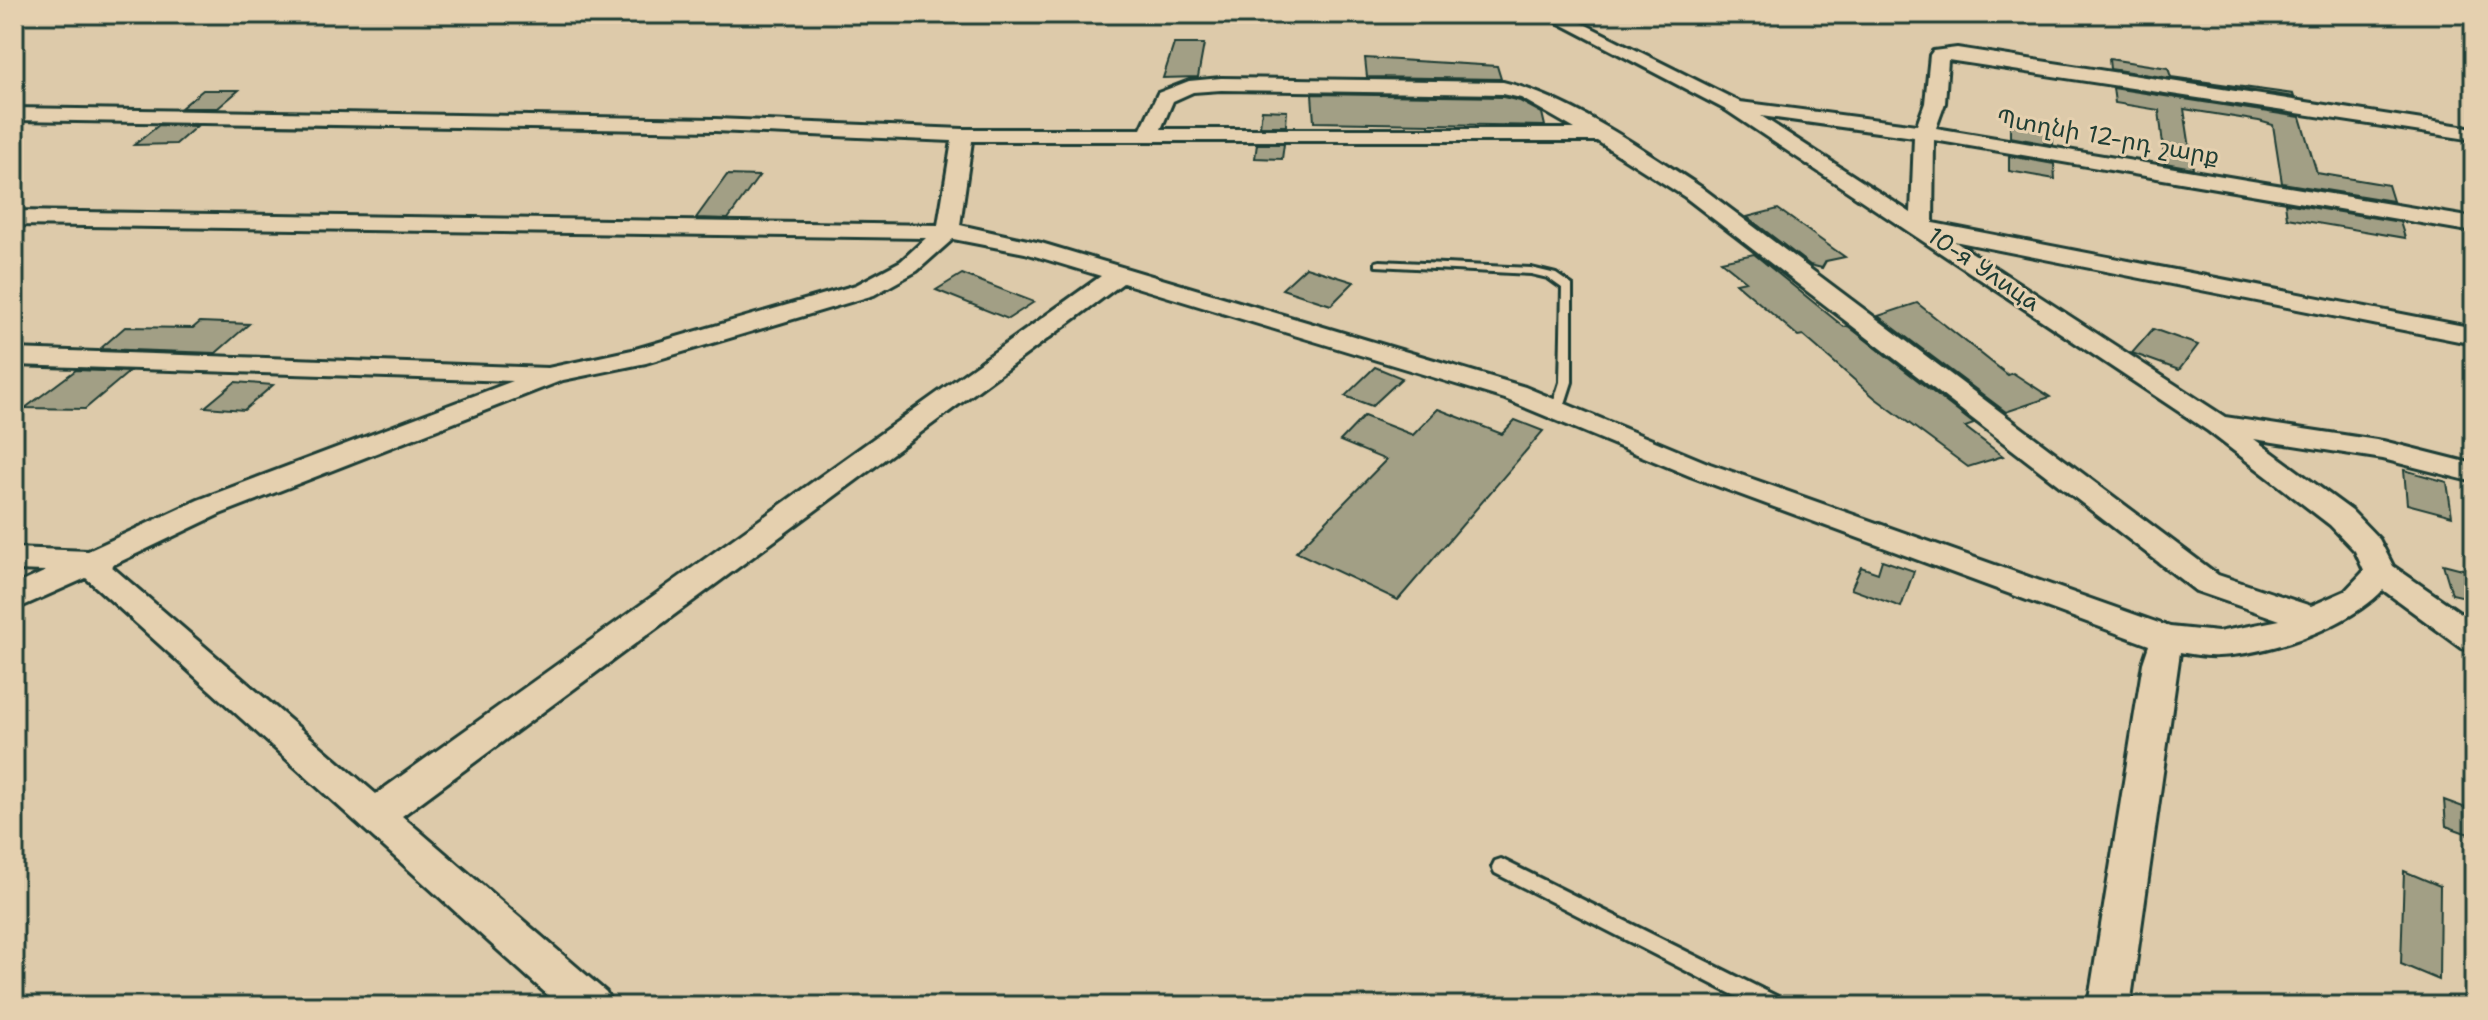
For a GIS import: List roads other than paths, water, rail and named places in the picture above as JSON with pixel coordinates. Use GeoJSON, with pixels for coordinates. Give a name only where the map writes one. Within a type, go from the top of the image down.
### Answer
{"type":"FeatureCollection","features":[{"type":"Feature","properties":{"kind":"street","name":"10-я Улица"},"geometry":{"type":"LineString","coordinates":[[1551,14],[1733,106],[2218,425],[2341,518],[2368,546],[2381,573]]}},
{"type":"Feature","properties":{"kind":"street"},"geometry":{"type":"LineString","coordinates":[[2474,134],[1957,53],[1939,55],[1935,103],[1924,132],[1922,228],[2474,336]]}},
{"type":"Feature","properties":{"kind":"street"},"geometry":{"type":"LineString","coordinates":[[1148,135],[1165,97],[1189,87],[1221,84],[1517,90],[1642,158],[1693,192],[2207,583],[2316,620]]}},
{"type":"Feature","properties":{"kind":"street","name":"Պտղնի 12-րդ շարք"},"geometry":{"type":"LineString","coordinates":[[1733,106],[1924,132],[2474,225]]}},
{"type":"Feature","properties":{"kind":"street"},"geometry":{"type":"LineString","coordinates":[[14,114],[715,125],[963,135],[1597,135]]}},
{"type":"Feature","properties":{"kind":"street"},"geometry":{"type":"LineString","coordinates":[[14,599],[209,507],[556,374],[637,357],[840,299],[909,266],[948,231],[963,135]]}},
{"type":"Feature","properties":{"kind":"street"},"geometry":{"type":"LineString","coordinates":[[14,218],[948,231],[988,236],[1515,393],[1700,470],[2168,639],[2218,644],[2285,631],[2316,620],[2356,599],[2381,573],[2474,639]]}},
{"type":"Feature","properties":{"kind":"street"},"geometry":{"type":"LineString","coordinates":[[375,815],[1120,274]]}},
{"type":"Feature","properties":{"kind":"street"},"geometry":{"type":"LineString","coordinates":[[14,357],[556,374]]}},
{"type":"Feature","properties":{"kind":"street"},"geometry":{"type":"LineString","coordinates":[[2218,425],[2383,450],[2474,473]]}},
{"type":"Feature","properties":{"kind":"street"},"geometry":{"type":"LineString","coordinates":[[14,559],[87,562],[591,1006]]}},
{"type":"Feature","properties":{"kind":"street"},"geometry":{"type":"LineString","coordinates":[[2109,1006],[2160,663],[2168,639]]}},
{"type":"Feature","properties":{"kind":"lane"},"geometry":{"type":"LineString","coordinates":[[1380,264],[1531,271],[1552,276],[1568,287],[1566,382],[1557,410]]}},
{"type":"Feature","properties":{"kind":"lane"},"geometry":{"type":"LineString","coordinates":[[1501,867],[1775,1006]]}}]}
